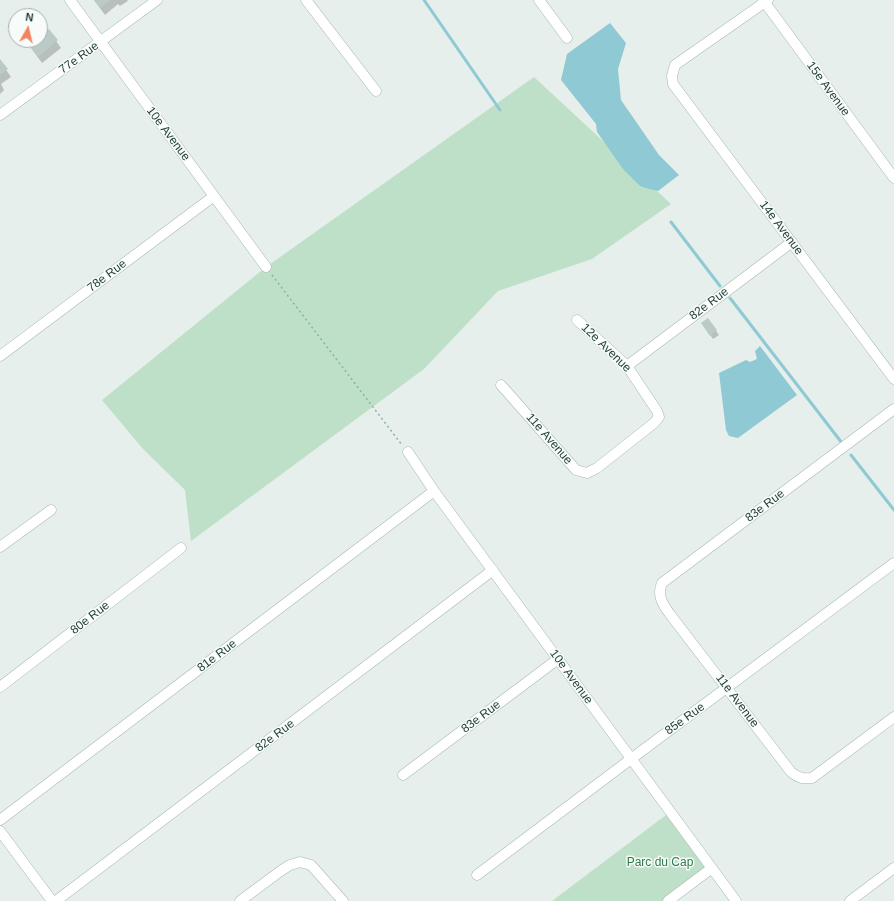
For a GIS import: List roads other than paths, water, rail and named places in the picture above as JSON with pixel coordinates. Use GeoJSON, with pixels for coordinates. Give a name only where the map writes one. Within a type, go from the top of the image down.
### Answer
{"type":"FeatureCollection","features":[{"type":"Feature","properties":{"kind":"street","name":"10e Avenue"},"geometry":{"type":"LineString","coordinates":[[70,0],[266,267]]}},
{"type":"Feature","properties":{"kind":"street","name":"77e Rue"},"geometry":{"type":"LineString","coordinates":[[0,115],[157,0]]}},
{"type":"Feature","properties":{"kind":"street"},"geometry":{"type":"LineString","coordinates":[[306,0],[376,91]]}},
{"type":"Feature","properties":{"kind":"street"},"geometry":{"type":"LineString","coordinates":[[539,0],[567,38]]}},
{"type":"Feature","properties":{"kind":"street","name":"14e Avenue"},"geometry":{"type":"LineString","coordinates":[[765,1],[675,65],[672,76],[673,84],[894,379]]}},
{"type":"Feature","properties":{"kind":"street","name":"15e Avenue"},"geometry":{"type":"LineString","coordinates":[[765,1],[893,176]]}},
{"type":"Feature","properties":{"kind":"street","name":"78e Rue"},"geometry":{"type":"LineString","coordinates":[[0,356],[214,196]]}},
{"type":"Feature","properties":{"kind":"street","name":"82e Rue"},"geometry":{"type":"LineString","coordinates":[[627,366],[792,242]]}},
{"type":"Feature","properties":{"kind":"street","name":"12e Avenue"},"geometry":{"type":"LineString","coordinates":[[576,320],[627,366],[657,411],[659,417]]}},
{"type":"Feature","properties":{"kind":"street","name":"11e Avenue"},"geometry":{"type":"LineString","coordinates":[[501,385],[576,470],[587,473],[597,468],[654,423],[659,417]]}},
{"type":"Feature","properties":{"kind":"street","name":"83e Rue"},"geometry":{"type":"LineString","coordinates":[[668,613],[659,594],[662,583],[894,409]]}},
{"type":"Feature","properties":{"kind":"street","name":"10e Avenue"},"geometry":{"type":"LineString","coordinates":[[408,452],[434,491],[736,901]]}},
{"type":"Feature","properties":{"kind":"street","name":"81e Rue"},"geometry":{"type":"LineString","coordinates":[[0,820],[434,491]]}},
{"type":"Feature","properties":{"kind":"street"},"geometry":{"type":"LineString","coordinates":[[0,547],[51,510]]}},
{"type":"Feature","properties":{"kind":"street","name":"80e Rue"},"geometry":{"type":"LineString","coordinates":[[0,687],[181,548]]}},
{"type":"Feature","properties":{"kind":"street","name":"85e Rue"},"geometry":{"type":"LineString","coordinates":[[477,875],[630,759],[894,564]]}},
{"type":"Feature","properties":{"kind":"street","name":"82e Rue"},"geometry":{"type":"LineString","coordinates":[[56,901],[493,570]]}},
{"type":"Feature","properties":{"kind":"street","name":"11e Avenue"},"geometry":{"type":"LineString","coordinates":[[668,613],[791,772],[797,777],[812,778],[894,717]]}},
{"type":"Feature","properties":{"kind":"street","name":"83e Rue"},"geometry":{"type":"LineString","coordinates":[[403,775],[558,659]]}},
{"type":"Feature","properties":{"kind":"street"},"geometry":{"type":"LineString","coordinates":[[0,831],[52,901]]}},
{"type":"Feature","properties":{"kind":"street"},"geometry":{"type":"LineString","coordinates":[[240,901],[282,870],[290,865],[300,862],[311,865],[343,901]]}},
{"type":"Feature","properties":{"kind":"street"},"geometry":{"type":"LineString","coordinates":[[668,901],[712,868]]}},
{"type":"Feature","properties":{"kind":"street"},"geometry":{"type":"LineString","coordinates":[[850,901],[894,868]]}},
{"type":"Feature","properties":{"kind":"water"},"geometry":{"type":"Polygon","coordinates":[[[610,23],[626,43],[618,69],[621,100],[659,155],[679,175],[658,191],[640,186],[623,169],[597,132],[596,124],[561,80],[567,54],[610,23]]]}},
{"type":"Feature","properties":{"kind":"water"},"geometry":{"type":"Polygon","coordinates":[[[760,346],[797,395],[738,438],[729,436],[726,430],[719,373],[746,360],[750,362],[757,359],[755,351],[760,346]]]}},
{"type":"Feature","properties":{"kind":"waterway"},"geometry":{"type":"LineString","coordinates":[[424,0],[500,110]]}},
{"type":"Feature","properties":{"kind":"waterway"},"geometry":{"type":"LineString","coordinates":[[671,222],[720,286]]}},
{"type":"Feature","properties":{"kind":"waterway"},"geometry":{"type":"LineString","coordinates":[[730,298],[842,443]]}},
{"type":"Feature","properties":{"kind":"waterway"},"geometry":{"type":"LineString","coordinates":[[851,455],[894,510]]}},
{"type":"Feature","properties":{"kind":"park label","name":"Parc du Cap"},"geometry":{"type":"Point","coordinates":[660,863]}}]}
